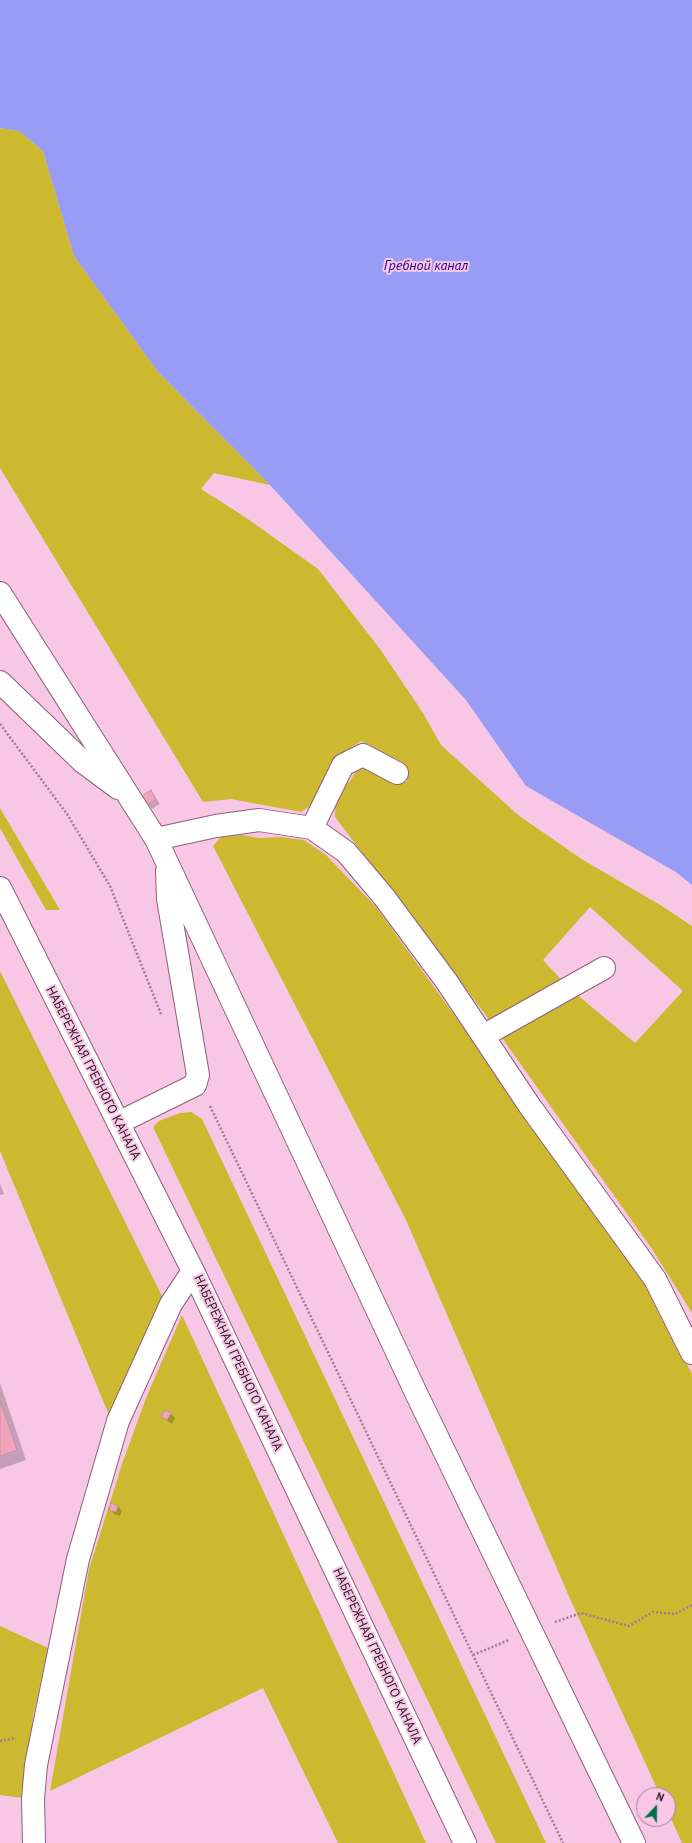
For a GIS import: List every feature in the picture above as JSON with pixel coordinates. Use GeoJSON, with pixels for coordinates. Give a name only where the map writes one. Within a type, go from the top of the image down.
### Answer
{"type":"FeatureCollection","features":[{"type":"Feature","properties":{"kind":"street"},"geometry":{"type":"LineString","coordinates":[[0,593],[156,839],[417,1395],[634,1843]]}},
{"type":"Feature","properties":{"kind":"street"},"geometry":{"type":"LineString","coordinates":[[0,682],[83,762],[127,794]]}},
{"type":"Feature","properties":{"kind":"street"},"geometry":{"type":"LineString","coordinates":[[312,828],[343,764],[363,755],[397,772]]}},
{"type":"Feature","properties":{"kind":"street"},"geometry":{"type":"LineString","coordinates":[[156,839],[216,826],[259,820],[312,828],[346,852],[384,897],[446,982],[534,1111],[656,1279],[692,1353]]}},
{"type":"Feature","properties":{"kind":"street"},"geometry":{"type":"LineString","coordinates":[[118,1123],[196,1085],[198,1075],[168,899],[166,860]]}},
{"type":"Feature","properties":{"kind":"street","name":"НАБЕРЕЖНАЯ ГРЕБНОГО КАНАЛА"},"geometry":{"type":"LineString","coordinates":[[0,888],[193,1271],[465,1843]]}},
{"type":"Feature","properties":{"kind":"street"},"geometry":{"type":"LineString","coordinates":[[483,1036],[604,968]]}},
{"type":"Feature","properties":{"kind":"street"},"geometry":{"type":"LineString","coordinates":[[34,1843],[33,1799],[36,1765],[78,1559],[118,1421],[171,1304],[193,1271]]}},
{"type":"Feature","properties":{"kind":"path"},"geometry":{"type":"LineString","coordinates":[[0,724],[67,814],[110,886],[163,1019]]}},
{"type":"Feature","properties":{"kind":"path"},"geometry":{"type":"LineString","coordinates":[[196,1085],[205,1096],[563,1843]]}},
{"type":"Feature","properties":{"kind":"path"},"geometry":{"type":"LineString","coordinates":[[581,1614],[629,1626],[653,1612],[675,1614],[692,1605]]}},
{"type":"Feature","properties":{"kind":"path"},"geometry":{"type":"LineString","coordinates":[[0,1741],[18,1738]]}},
{"type":"Feature","properties":{"kind":"shaded area"},"geometry":{"type":"Polygon","coordinates":[[[0,128],[19,131],[43,151],[74,256],[158,372],[270,485],[214,473],[201,489],[245,517],[318,569],[380,649],[423,713],[441,745],[518,815],[583,860],[662,906],[692,926],[692,1313],[652,1249],[485,1014],[335,817],[335,800],[341,788],[350,781],[356,771],[368,766],[394,782],[407,782],[404,763],[361,741],[336,757],[313,804],[301,812],[231,799],[203,802],[0,468],[0,128]],[[590,907],[543,960],[569,988],[635,1043],[683,991],[590,907]]]}},
{"type":"Feature","properties":{"kind":"shaded area"},"geometry":{"type":"Polygon","coordinates":[[[0,808],[60,910],[46,910],[0,828],[0,808]]]}},
{"type":"Feature","properties":{"kind":"shaded area"},"geometry":{"type":"Polygon","coordinates":[[[242,835],[259,838],[280,837],[304,840],[326,855],[376,907],[465,1030],[517,1108],[615,1237],[643,1278],[692,1374],[692,1843],[682,1843],[675,1827],[676,1827],[676,1787],[656,1787],[571,1601],[406,1220],[213,846],[221,837],[242,835]]]}},
{"type":"Feature","properties":{"kind":"shaded area"},"geometry":{"type":"Polygon","coordinates":[[[0,971],[165,1302],[109,1415],[0,1151],[0,971]]]}},
{"type":"Feature","properties":{"kind":"shaded area"},"geometry":{"type":"Polygon","coordinates":[[[191,1112],[202,1119],[546,1843],[496,1843],[153,1127],[159,1121],[180,1113],[191,1112]]]}},
{"type":"Feature","properties":{"kind":"shaded area"},"geometry":{"type":"Polygon","coordinates":[[[182,1315],[426,1843],[338,1843],[263,1688],[50,1791],[89,1569],[122,1464],[146,1398],[182,1315]]]}},
{"type":"Feature","properties":{"kind":"shaded area"},"geometry":{"type":"Polygon","coordinates":[[[0,1626],[48,1648],[33,1717],[23,1798],[0,1795],[0,1626]]]}},
{"type":"Feature","properties":{"kind":"water","name":"Гребной канал"},"geometry":{"type":"Polygon","coordinates":[[[0,0],[692,0],[692,885],[676,872],[526,786],[466,700],[270,485],[158,372],[74,256],[43,151],[19,131],[0,128],[0,0]]]}},
{"type":"Feature","properties":{"kind":"building"},"geometry":{"type":"Polygon","coordinates":[[[151,790],[156,800],[147,805],[142,796],[151,790]]]}},
{"type":"Feature","properties":{"kind":"building"},"geometry":{"type":"Polygon","coordinates":[[[0,1401],[17,1450],[0,1456],[0,1401]]]}},
{"type":"Feature","properties":{"kind":"building"},"geometry":{"type":"Polygon","coordinates":[[[165,1410],[171,1413],[167,1420],[161,1417],[165,1410]]]}},
{"type":"Feature","properties":{"kind":"building"},"geometry":{"type":"Polygon","coordinates":[[[111,1503],[118,1506],[116,1512],[109,1510],[111,1503]]]}}]}
